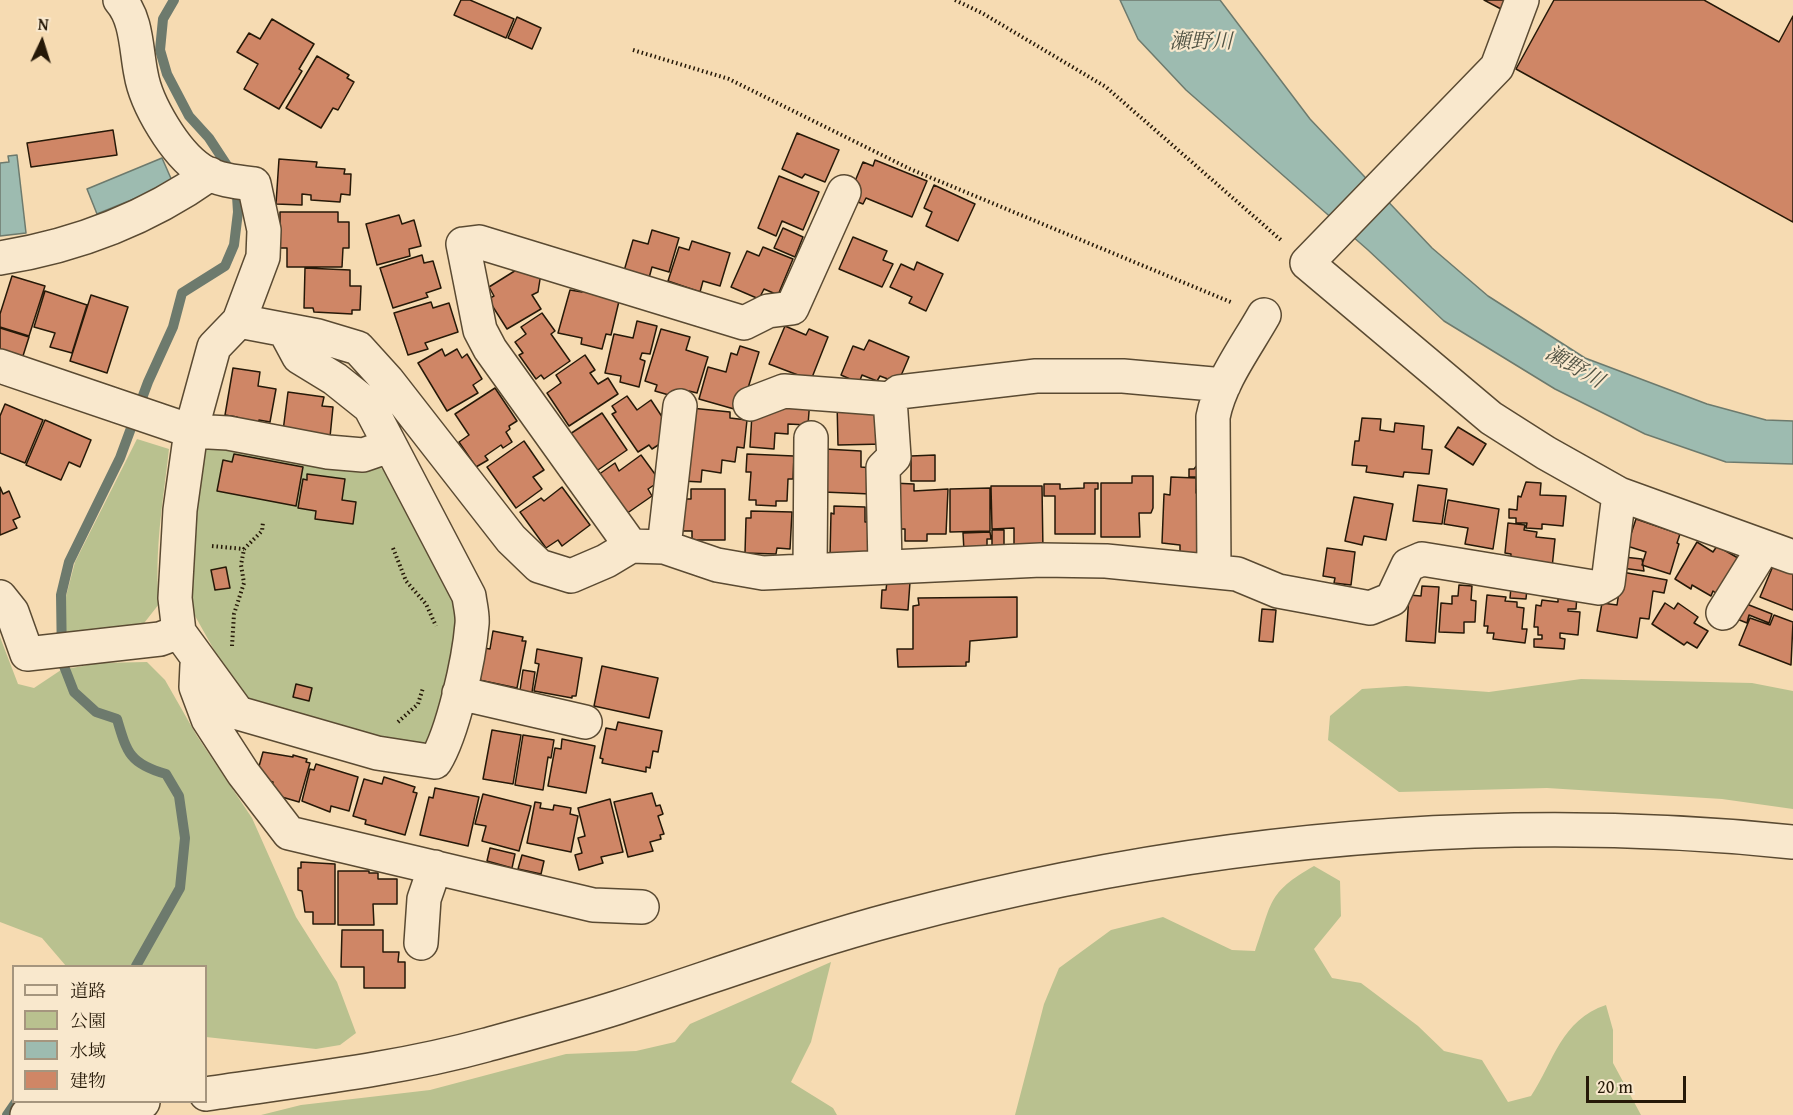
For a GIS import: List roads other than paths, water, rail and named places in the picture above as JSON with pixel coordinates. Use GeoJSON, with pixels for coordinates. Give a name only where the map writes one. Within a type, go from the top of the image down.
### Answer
{"type":"FeatureCollection","features":[{"type":"Feature","properties":{"kind":"street"},"geometry":{"type":"LineString","coordinates":[[120,0],[126,7],[132,22],[141,77],[156,115],[180,150],[200,170],[225,180],[254,184],[264,230],[263,257],[240,321],[213,347],[191,430],[180,510],[176,598],[196,687],[208,719],[243,773],[289,833],[592,905],[642,907]]}},
{"type":"Feature","properties":{"kind":"street"},"geometry":{"type":"LineString","coordinates":[[1522,0],[1497,67],[1312,258],[1491,418],[1546,453],[1619,494],[1779,552],[1723,613]]}},
{"type":"Feature","properties":{"kind":"street"},"geometry":{"type":"LineString","coordinates":[[0,258],[68,244],[180,195],[210,174]]}},
{"type":"Feature","properties":{"kind":"street"},"geometry":{"type":"LineString","coordinates":[[631,546],[490,349],[480,330],[464,244],[479,242],[744,323],[768,311],[792,308],[844,192]]}},
{"type":"Feature","properties":{"kind":"street"},"geometry":{"type":"LineString","coordinates":[[1214,571],[1213,417],[1215,403],[1264,315]]}},
{"type":"Feature","properties":{"kind":"street"},"geometry":{"type":"LineString","coordinates":[[240,321],[318,336],[358,348],[387,380],[511,539],[538,567],[571,576],[606,561],[631,546],[664,547],[717,566],[763,573],[1041,560],[1106,561],[1238,574],[1278,591],[1370,608],[1392,599],[1408,565],[1422,559],[1599,588],[1608,583],[1619,494]]}},
{"type":"Feature","properties":{"kind":"street"},"geometry":{"type":"LineString","coordinates":[[0,597],[12,612],[27,654],[160,639],[188,645],[238,713],[377,753],[435,762],[446,745],[459,693],[473,622],[469,596],[370,407],[335,379],[299,357],[285,331]]}},
{"type":"Feature","properties":{"kind":"street"},"geometry":{"type":"LineString","coordinates":[[0,366],[191,430],[228,432],[328,452],[363,455],[389,446]]}},
{"type":"Feature","properties":{"kind":"street"},"geometry":{"type":"LineString","coordinates":[[750,404],[784,391],[890,399],[899,392],[1036,376],[1124,376],[1224,386]]}},
{"type":"Feature","properties":{"kind":"street"},"geometry":{"type":"LineString","coordinates":[[885,567],[883,468],[894,457],[890,399]]}},
{"type":"Feature","properties":{"kind":"street"},"geometry":{"type":"LineString","coordinates":[[664,547],[680,406]]}},
{"type":"Feature","properties":{"kind":"street"},"geometry":{"type":"LineString","coordinates":[[810,571],[811,438]]}},
{"type":"Feature","properties":{"kind":"street"},"geometry":{"type":"LineString","coordinates":[[459,693],[585,722]]}},
{"type":"Feature","properties":{"kind":"street"},"geometry":{"type":"LineString","coordinates":[[207,1094],[338,1075],[480,1047],[617,1008],[778,953],[898,918],[1020,889],[1142,864],[1268,846],[1394,833],[1514,828],[1638,831],[1793,842]]}},
{"type":"Feature","properties":{"kind":"street"},"geometry":{"type":"LineString","coordinates":[[421,943],[424,899],[435,867]]}},
{"type":"Feature","properties":{"kind":"street"},"geometry":{"type":"LineString","coordinates":[[42,1113],[126,1103]]}},
{"type":"Feature","properties":{"kind":"water","name":"瀬野川"},"geometry":{"type":"Polygon","coordinates":[[[1120,0],[1220,0],[1310,119],[1432,248],[1488,296],[1585,358],[1707,404],[1766,420],[1793,421],[1793,464],[1726,462],[1645,434],[1555,389],[1444,321],[1368,250],[1186,90],[1138,39],[1120,0]]]}},
{"type":"Feature","properties":{"kind":"water"},"geometry":{"type":"Polygon","coordinates":[[[17,155],[26,233],[0,236],[0,163],[9,162],[8,156],[17,155]]]}},
{"type":"Feature","properties":{"kind":"water"},"geometry":{"type":"Polygon","coordinates":[[[162,158],[173,183],[97,214],[87,189],[162,158]]]}},
{"type":"Feature","properties":{"kind":"waterway"},"geometry":{"type":"LineString","coordinates":[[137,965],[180,888],[185,838],[179,796],[166,774],[145,766],[132,756],[127,749],[117,719],[96,712],[74,692],[62,661],[61,595],[69,562],[120,458],[148,382],[173,327],[182,293],[225,266],[234,245],[238,212],[237,196],[228,167],[209,138],[189,116],[167,74],[160,50],[163,19],[174,0]]}},
{"type":"Feature","properties":{"kind":"waterway"},"geometry":{"type":"LineString","coordinates":[[7,1115],[15,1103]]}}]}
